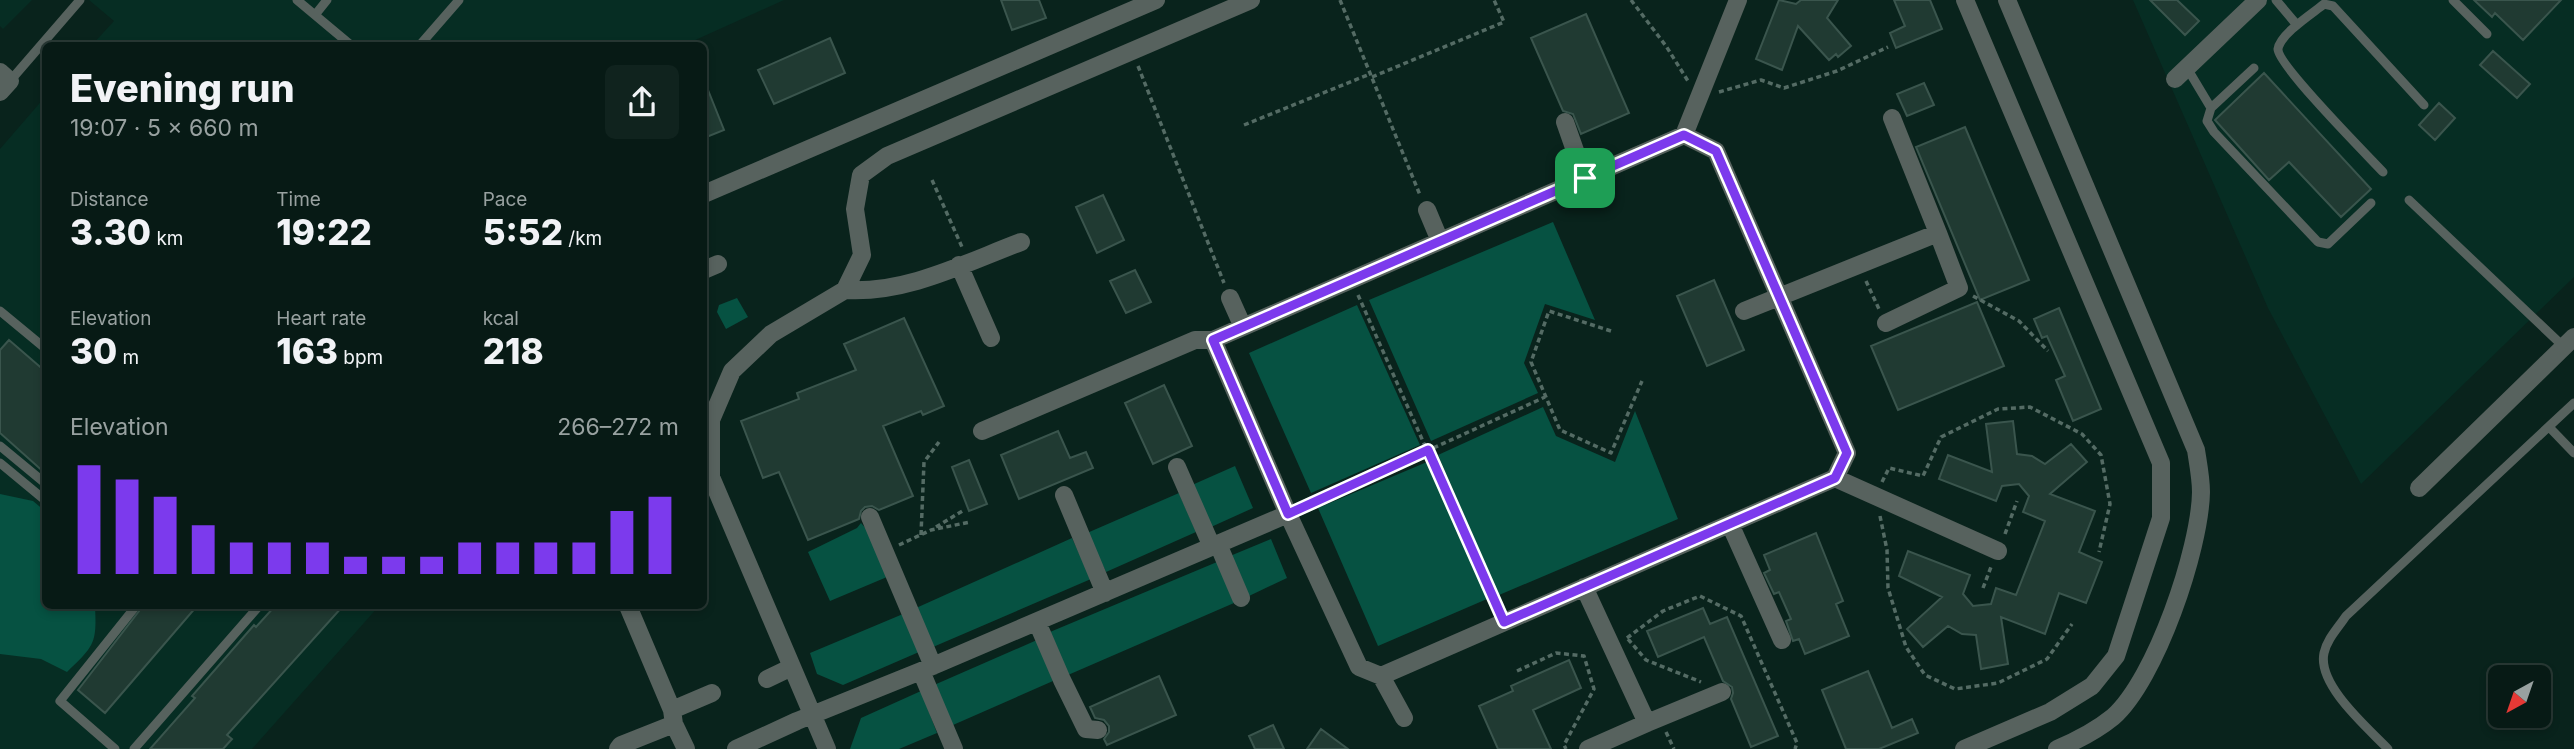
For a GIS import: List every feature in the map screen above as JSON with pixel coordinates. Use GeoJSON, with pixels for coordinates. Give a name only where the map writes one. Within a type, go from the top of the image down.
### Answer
{"type":"FeatureCollection","features":[{"type":"Feature","properties":{"kind":"street"},"geometry":{"type":"LineString","coordinates":[[707,193],[1156,0]]}},
{"type":"Feature","properties":{"kind":"street"},"geometry":{"type":"LineString","coordinates":[[845,290],[862,255],[855,209],[861,175],[887,156],[1251,0]]}},
{"type":"Feature","properties":{"kind":"street"},"geometry":{"type":"LineString","coordinates":[[982,431],[1195,340],[1213,340],[1684,135],[1738,0]]}},
{"type":"Feature","properties":{"kind":"street"},"geometry":{"type":"LineString","coordinates":[[1964,749],[2050,712],[2092,686],[2116,656],[2161,519],[2161,463],[1965,0]]}},
{"type":"Feature","properties":{"kind":"street"},"geometry":{"type":"LineString","coordinates":[[2007,0],[2196,450],[2201,492],[2196,542],[2175,606],[2140,682],[2113,716],[2057,749]]}},
{"type":"Feature","properties":{"kind":"street"},"geometry":{"type":"LineString","coordinates":[[2181,73],[2258,0]]}},
{"type":"Feature","properties":{"kind":"street"},"geometry":{"type":"LineString","coordinates":[[1885,324],[1959,288],[1892,118]]}},
{"type":"Feature","properties":{"kind":"street"},"geometry":{"type":"LineString","coordinates":[[1565,122],[1585,178]]}},
{"type":"Feature","properties":{"kind":"street"},"geometry":{"type":"LineString","coordinates":[[1381,676],[1835,478],[1847,453],[1716,151],[1684,135]]}},
{"type":"Feature","properties":{"kind":"street"},"geometry":{"type":"LineString","coordinates":[[1427,210],[1440,242]]}},
{"type":"Feature","properties":{"kind":"street"},"geometry":{"type":"LineString","coordinates":[[1744,311],[1938,233]]}},
{"type":"Feature","properties":{"kind":"street"},"geometry":{"type":"LineString","coordinates":[[827,749],[711,477],[711,420],[732,371],[771,334],[845,290],[891,288],[1021,242]]}},
{"type":"Feature","properties":{"kind":"street"},"geometry":{"type":"LineString","coordinates":[[964,263],[992,338]]}},
{"type":"Feature","properties":{"kind":"street"},"geometry":{"type":"LineString","coordinates":[[1230,298],[1243,327]]}},
{"type":"Feature","properties":{"kind":"street"},"geometry":{"type":"LineString","coordinates":[[1213,340],[1288,514],[1359,667],[1381,676],[1404,719]]}},
{"type":"Feature","properties":{"kind":"street"},"geometry":{"type":"LineString","coordinates":[[2419,488],[2569,342]]}},
{"type":"Feature","properties":{"kind":"street"},"geometry":{"type":"LineString","coordinates":[[1177,467],[1241,597]]}},
{"type":"Feature","properties":{"kind":"street"},"geometry":{"type":"LineString","coordinates":[[1835,478],[1998,551]]}},
{"type":"Feature","properties":{"kind":"street"},"geometry":{"type":"LineString","coordinates":[[1064,495],[1105,593]]}},
{"type":"Feature","properties":{"kind":"street"},"geometry":{"type":"LineString","coordinates":[[736,749],[1288,514]]}},
{"type":"Feature","properties":{"kind":"street"},"geometry":{"type":"LineString","coordinates":[[870,517],[954,749]]}},
{"type":"Feature","properties":{"kind":"street"},"geometry":{"type":"LineString","coordinates":[[1730,524],[1782,640]]}},
{"type":"Feature","properties":{"kind":"street"},"geometry":{"type":"LineString","coordinates":[[1584,587],[1647,723]]}},
{"type":"Feature","properties":{"kind":"street"},"geometry":{"type":"LineString","coordinates":[[629,609],[686,749]]}},
{"type":"Feature","properties":{"kind":"street"},"geometry":{"type":"LineString","coordinates":[[1037,622],[1086,729],[1098,730]]}},
{"type":"Feature","properties":{"kind":"street"},"geometry":{"type":"LineString","coordinates":[[767,679],[792,667]]}},
{"type":"Feature","properties":{"kind":"street"},"geometry":{"type":"LineString","coordinates":[[1588,749],[1722,692]]}},
{"type":"Feature","properties":{"kind":"street"},"geometry":{"type":"LineString","coordinates":[[618,749],[712,693]]}},
{"type":"Feature","properties":{"kind":"lane"},"geometry":{"type":"LineString","coordinates":[[3,82],[80,0]]}},
{"type":"Feature","properties":{"kind":"lane"},"geometry":{"type":"LineString","coordinates":[[297,0],[347,42]]}},
{"type":"Feature","properties":{"kind":"lane"},"geometry":{"type":"LineString","coordinates":[[315,15],[327,0]]}},
{"type":"Feature","properties":{"kind":"lane"},"geometry":{"type":"LineString","coordinates":[[422,42],[458,0]]}},
{"type":"Feature","properties":{"kind":"lane"},"geometry":{"type":"LineString","coordinates":[[2276,0],[2297,25]]}},
{"type":"Feature","properties":{"kind":"lane"},"geometry":{"type":"LineString","coordinates":[[2453,0],[2487,34]]}},
{"type":"Feature","properties":{"kind":"lane"},"geometry":{"type":"LineString","coordinates":[[2383,172],[2280,57],[2278,49],[2282,39],[2323,2],[2333,6],[2424,105]]}},
{"type":"Feature","properties":{"kind":"lane"},"geometry":{"type":"LineString","coordinates":[[2254,68],[2211,108],[2207,121],[2214,132],[2318,242],[2328,244],[2371,203]]}},
{"type":"Feature","properties":{"kind":"lane"},"geometry":{"type":"LineString","coordinates":[[2181,73],[2211,108]]}},
{"type":"Feature","properties":{"kind":"lane"},"geometry":{"type":"LineString","coordinates":[[2409,200],[2569,342]]}},
{"type":"Feature","properties":{"kind":"lane"},"geometry":{"type":"LineString","coordinates":[[0,311],[42,346]]}},
{"type":"Feature","properties":{"kind":"lane"},"geometry":{"type":"LineString","coordinates":[[2388,749],[2357,717],[2328,678],[2324,670],[2324,654],[2330,638],[2346,617],[2574,403]]}},
{"type":"Feature","properties":{"kind":"lane"},"geometry":{"type":"LineString","coordinates":[[2549,427],[2574,453]]}},
{"type":"Feature","properties":{"kind":"lane"},"geometry":{"type":"LineString","coordinates":[[0,446],[42,481]]}},
{"type":"Feature","properties":{"kind":"lane"},"geometry":{"type":"LineString","coordinates":[[0,463],[42,498]]}},
{"type":"Feature","properties":{"kind":"lane"},"geometry":{"type":"LineString","coordinates":[[115,749],[60,701],[134,609]]}},
{"type":"Feature","properties":{"kind":"lane"},"geometry":{"type":"LineString","coordinates":[[134,749],[256,609]]}},
{"type":"Feature","properties":{"kind":"path"},"geometry":{"type":"LineString","coordinates":[[1340,0],[1427,210]]}},
{"type":"Feature","properties":{"kind":"path"},"geometry":{"type":"LineString","coordinates":[[1244,125],[1504,22],[1494,0]]}},
{"type":"Feature","properties":{"kind":"path"},"geometry":{"type":"LineString","coordinates":[[1632,0],[1666,46],[1699,99],[1760,80],[1784,88],[1837,71],[1888,47]]}},
{"type":"Feature","properties":{"kind":"path"},"geometry":{"type":"LineString","coordinates":[[1132,51],[1230,298]]}},
{"type":"Feature","properties":{"kind":"path"},"geometry":{"type":"LineString","coordinates":[[932,180],[964,263]]}},
{"type":"Feature","properties":{"kind":"path"},"geometry":{"type":"LineString","coordinates":[[1858,264],[1885,324]]}},
{"type":"Feature","properties":{"kind":"path"},"geometry":{"type":"LineString","coordinates":[[1352,280],[1504,622]]}},
{"type":"Feature","properties":{"kind":"path"},"geometry":{"type":"LineString","coordinates":[[1959,288],[2019,321],[2048,351]]}},
{"type":"Feature","properties":{"kind":"path"},"geometry":{"type":"LineString","coordinates":[[1611,331],[1549,311],[1531,362],[1560,430],[1611,453],[1643,381]]}},
{"type":"Feature","properties":{"kind":"path"},"geometry":{"type":"LineString","coordinates":[[1288,514],[1545,397]]}},
{"type":"Feature","properties":{"kind":"path"},"geometry":{"type":"LineString","coordinates":[[2071,624],[2048,659],[1998,683],[1955,690],[1924,675],[1906,647],[1888,588],[1887,550],[1875,496],[1889,467],[1923,476],[1941,437],[1998,409],[2030,407],[2082,435],[2101,455],[2110,504],[2099,552]]}},
{"type":"Feature","properties":{"kind":"path"},"geometry":{"type":"LineString","coordinates":[[921,535],[924,462],[939,442]]}},
{"type":"Feature","properties":{"kind":"path"},"geometry":{"type":"LineString","coordinates":[[884,552],[931,530],[964,510]]}},
{"type":"Feature","properties":{"kind":"path"},"geometry":{"type":"LineString","coordinates":[[931,530],[970,522]]}},
{"type":"Feature","properties":{"kind":"path"},"geometry":{"type":"LineString","coordinates":[[1627,638],[1663,611],[1700,596],[1741,617],[1797,743],[1795,749]]}},
{"type":"Feature","properties":{"kind":"path"},"geometry":{"type":"LineString","coordinates":[[1606,634],[1627,638],[1646,660],[1722,692]]}},
{"type":"Feature","properties":{"kind":"path"},"geometry":{"type":"LineString","coordinates":[[1517,671],[1556,653],[1584,656],[1594,689],[1564,745],[1566,749]]}},
{"type":"Feature","properties":{"kind":"shaded area"},"geometry":{"type":"Polygon","coordinates":[[[0,0],[32,0],[3,29],[0,26],[0,0]]]}},
{"type":"Feature","properties":{"kind":"shaded area"},"geometry":{"type":"Polygon","coordinates":[[[89,0],[784,0],[691,42],[95,42],[114,21],[89,0]]]}},
{"type":"Feature","properties":{"kind":"shaded area"},"geometry":{"type":"Polygon","coordinates":[[[2133,0],[2574,0],[2574,277],[2361,484],[2268,308],[2133,0]]]}},
{"type":"Feature","properties":{"kind":"shaded area"},"geometry":{"type":"Polygon","coordinates":[[[42,100],[42,609],[376,609],[252,749],[0,749],[0,149],[42,100]]]}},
{"type":"Feature","properties":{"kind":"shaded area"},"geometry":{"type":"Polygon","coordinates":[[[1553,222],[1595,320],[1545,304],[1524,363],[1538,393],[1431,441],[1369,300],[1553,222]]]}},
{"type":"Feature","properties":{"kind":"shaded area"},"geometry":{"type":"Polygon","coordinates":[[[737,298],[748,317],[726,329],[717,312],[719,305],[737,298]]]}},
{"type":"Feature","properties":{"kind":"shaded area"},"geometry":{"type":"Polygon","coordinates":[[[1357,305],[1420,445],[1311,493],[1249,353],[1357,305]]]}},
{"type":"Feature","properties":{"kind":"shaded area"},"geometry":{"type":"Polygon","coordinates":[[[1543,407],[1556,436],[1615,462],[1635,411],[1678,519],[1499,595],[1438,455],[1543,407]]]}},
{"type":"Feature","properties":{"kind":"shaded area"},"geometry":{"type":"Polygon","coordinates":[[[1427,462],[1487,599],[1378,646],[1318,508],[1427,462]]]}},
{"type":"Feature","properties":{"kind":"shaded area"},"geometry":{"type":"Polygon","coordinates":[[[1235,466],[1253,508],[1211,527],[1192,485],[1235,466]]]}},
{"type":"Feature","properties":{"kind":"shaded area"},"geometry":{"type":"Polygon","coordinates":[[[1179,493],[1196,532],[1106,572],[1087,533],[1179,493]]]}},
{"type":"Feature","properties":{"kind":"shaded area"},"geometry":{"type":"Polygon","coordinates":[[[0,494],[33,501],[42,508],[42,609],[95,609],[95,629],[92,644],[67,672],[41,659],[0,654],[0,494]]]}},
{"type":"Feature","properties":{"kind":"shaded area"},"geometry":{"type":"Polygon","coordinates":[[[861,523],[869,532],[887,577],[830,601],[808,552],[857,528],[861,523]]]}},
{"type":"Feature","properties":{"kind":"shaded area"},"geometry":{"type":"Polygon","coordinates":[[[1072,538],[1091,579],[933,647],[916,608],[1072,538]]]}},
{"type":"Feature","properties":{"kind":"shaded area"},"geometry":{"type":"Polygon","coordinates":[[[1271,539],[1287,578],[1249,596],[1230,556],[1271,539]]]}},
{"type":"Feature","properties":{"kind":"shaded area"},"geometry":{"type":"Polygon","coordinates":[[[1217,562],[1234,603],[1068,675],[1050,632],[1217,562]]]}},
{"type":"Feature","properties":{"kind":"shaded area"},"geometry":{"type":"Polygon","coordinates":[[[903,614],[919,652],[843,685],[817,674],[810,653],[903,614]]]}},
{"type":"Feature","properties":{"kind":"shaded area"},"geometry":{"type":"Polygon","coordinates":[[[1037,640],[1053,681],[953,725],[934,685],[1037,640]]]}},
{"type":"Feature","properties":{"kind":"shaded area"},"geometry":{"type":"Polygon","coordinates":[[[921,691],[937,733],[899,749],[850,749],[861,718],[921,691]]]}},
{"type":"Feature","properties":{"kind":"building"},"geometry":{"type":"Polygon","coordinates":[[[1001,0],[1039,0],[1046,18],[1012,30],[1001,0]]]}},
{"type":"Feature","properties":{"kind":"building"},"geometry":{"type":"Polygon","coordinates":[[[1779,0],[1796,4],[1801,0],[1838,0],[1827,18],[1851,46],[1838,57],[1836,54],[1829,60],[1798,26],[1782,70],[1756,59],[1779,0]]]}},
{"type":"Feature","properties":{"kind":"building"},"geometry":{"type":"Polygon","coordinates":[[[1894,0],[1930,0],[1942,29],[1896,48],[1890,33],[1905,26],[1894,0]]]}},
{"type":"Feature","properties":{"kind":"building"},"geometry":{"type":"Polygon","coordinates":[[[2150,0],[2177,0],[2199,21],[2185,35],[2150,0]]]}},
{"type":"Feature","properties":{"kind":"building"},"geometry":{"type":"Polygon","coordinates":[[[2474,0],[2561,0],[2523,40],[2495,13],[2492,17],[2474,0]]]}},
{"type":"Feature","properties":{"kind":"building"},"geometry":{"type":"Polygon","coordinates":[[[1586,14],[1629,113],[1581,134],[1573,114],[1563,111],[1531,38],[1586,14]]]}},
{"type":"Feature","properties":{"kind":"building"},"geometry":{"type":"Polygon","coordinates":[[[830,38],[845,73],[774,104],[758,70],[830,38]]]}},
{"type":"Feature","properties":{"kind":"building"},"geometry":{"type":"Polygon","coordinates":[[[2493,51],[2530,84],[2517,98],[2480,65],[2493,51]]]}},
{"type":"Feature","properties":{"kind":"building"},"geometry":{"type":"Polygon","coordinates":[[[2264,73],[2371,189],[2341,217],[2289,162],[2269,180],[2215,120],[2264,73]]]}},
{"type":"Feature","properties":{"kind":"building"},"geometry":{"type":"Polygon","coordinates":[[[1924,83],[1934,105],[1907,116],[1897,94],[1924,83]]]}},
{"type":"Feature","properties":{"kind":"building"},"geometry":{"type":"Polygon","coordinates":[[[707,88],[724,130],[707,137],[707,88]]]}},
{"type":"Feature","properties":{"kind":"building"},"geometry":{"type":"Polygon","coordinates":[[[2439,103],[2455,118],[2435,140],[2419,125],[2439,103]]]}},
{"type":"Feature","properties":{"kind":"building"},"geometry":{"type":"Polygon","coordinates":[[[1965,127],[2029,280],[1980,300],[1916,147],[1965,127]]]}},
{"type":"Feature","properties":{"kind":"building"},"geometry":{"type":"Polygon","coordinates":[[[1103,195],[1124,240],[1097,253],[1076,207],[1103,195]]]}},
{"type":"Feature","properties":{"kind":"building"},"geometry":{"type":"Polygon","coordinates":[[[1135,270],[1151,302],[1126,313],[1110,281],[1135,270]]]}},
{"type":"Feature","properties":{"kind":"building"},"geometry":{"type":"Polygon","coordinates":[[[1714,280],[1744,350],[1707,366],[1677,296],[1714,280]]]}},
{"type":"Feature","properties":{"kind":"building"},"geometry":{"type":"Polygon","coordinates":[[[1977,302],[2004,366],[1898,410],[1871,346],[1977,302]]]}},
{"type":"Feature","properties":{"kind":"building"},"geometry":{"type":"Polygon","coordinates":[[[2059,308],[2101,409],[2073,421],[2056,380],[2065,376],[2047,336],[2042,338],[2034,319],[2059,308]]]}},
{"type":"Feature","properties":{"kind":"building"},"geometry":{"type":"Polygon","coordinates":[[[904,318],[944,406],[923,415],[921,411],[883,426],[913,496],[879,510],[872,506],[865,507],[859,519],[808,540],[779,472],[763,478],[741,421],[799,399],[797,393],[856,370],[844,344],[904,318]]]}},
{"type":"Feature","properties":{"kind":"building"},"geometry":{"type":"Polygon","coordinates":[[[9,340],[42,369],[42,470],[0,433],[0,350],[9,340]]]}},
{"type":"Feature","properties":{"kind":"building"},"geometry":{"type":"Polygon","coordinates":[[[1164,385],[1192,446],[1153,464],[1125,403],[1164,385]]]}},
{"type":"Feature","properties":{"kind":"building"},"geometry":{"type":"Polygon","coordinates":[[[2013,421],[2017,454],[2032,456],[2045,464],[2071,444],[2087,462],[2050,494],[2095,511],[2079,552],[2102,562],[2086,603],[2059,593],[2045,634],[2001,617],[2008,664],[1981,669],[1976,635],[1962,634],[1948,626],[1923,647],[1907,629],[1942,597],[1899,576],[1908,551],[1970,575],[1963,594],[1973,606],[1991,604],[1996,588],[2016,595],[2045,521],[2023,512],[2029,496],[2019,484],[2002,486],[1996,501],[1939,479],[1948,455],[1992,472],[1986,424],[2013,421]]]}},
{"type":"Feature","properties":{"kind":"building"},"geometry":{"type":"Polygon","coordinates":[[[1058,431],[1070,458],[1086,452],[1093,468],[1019,499],[1001,455],[1058,431]]]}},
{"type":"Feature","properties":{"kind":"building"},"geometry":{"type":"Polygon","coordinates":[[[969,460],[987,504],[969,511],[952,467],[969,460]]]}},
{"type":"Feature","properties":{"kind":"building"},"geometry":{"type":"Polygon","coordinates":[[[1816,533],[1843,601],[1836,604],[1849,636],[1805,654],[1799,639],[1793,641],[1786,621],[1791,619],[1779,592],[1774,594],[1764,573],[1770,570],[1764,555],[1816,533]]]}},
{"type":"Feature","properties":{"kind":"building"},"geometry":{"type":"Polygon","coordinates":[[[1703,608],[1710,624],[1727,617],[1778,736],[1751,747],[1731,699],[1732,687],[1723,681],[1704,637],[1658,657],[1647,631],[1703,608]]]}},
{"type":"Feature","properties":{"kind":"building"},"geometry":{"type":"Polygon","coordinates":[[[141,609],[194,609],[105,713],[78,690],[141,609]]]}},
{"type":"Feature","properties":{"kind":"building"},"geometry":{"type":"Polygon","coordinates":[[[272,609],[340,609],[227,735],[232,739],[223,749],[150,749],[195,698],[192,696],[254,625],[256,627],[272,609]]]}},
{"type":"Feature","properties":{"kind":"building"},"geometry":{"type":"Polygon","coordinates":[[[1569,660],[1581,688],[1533,710],[1551,749],[1498,749],[1479,706],[1513,691],[1511,686],[1569,660]]]}},
{"type":"Feature","properties":{"kind":"building"},"geometry":{"type":"Polygon","coordinates":[[[1868,671],[1892,728],[1912,719],[1918,733],[1879,749],[1846,749],[1822,690],[1868,671]]]}},
{"type":"Feature","properties":{"kind":"building"},"geometry":{"type":"Polygon","coordinates":[[[1159,676],[1176,715],[1107,745],[1104,739],[1109,732],[1109,726],[1104,720],[1095,718],[1090,707],[1159,676]]]}},
{"type":"Feature","properties":{"kind":"building"},"geometry":{"type":"Polygon","coordinates":[[[1273,725],[1284,749],[1255,749],[1249,736],[1273,725]]]}},
{"type":"Feature","properties":{"kind":"building"},"geometry":{"type":"Polygon","coordinates":[[[1321,729],[1348,749],[1307,749],[1321,729]]]}},
{"type":"Feature","properties":{"kind":"route"},"geometry":{"type":"LineString","coordinates":[[1684,135],[1716,151],[1847,453],[1835,478],[1504,622],[1428,450],[1288,514],[1213,340],[1585,178],[1684,135]]}}]}
